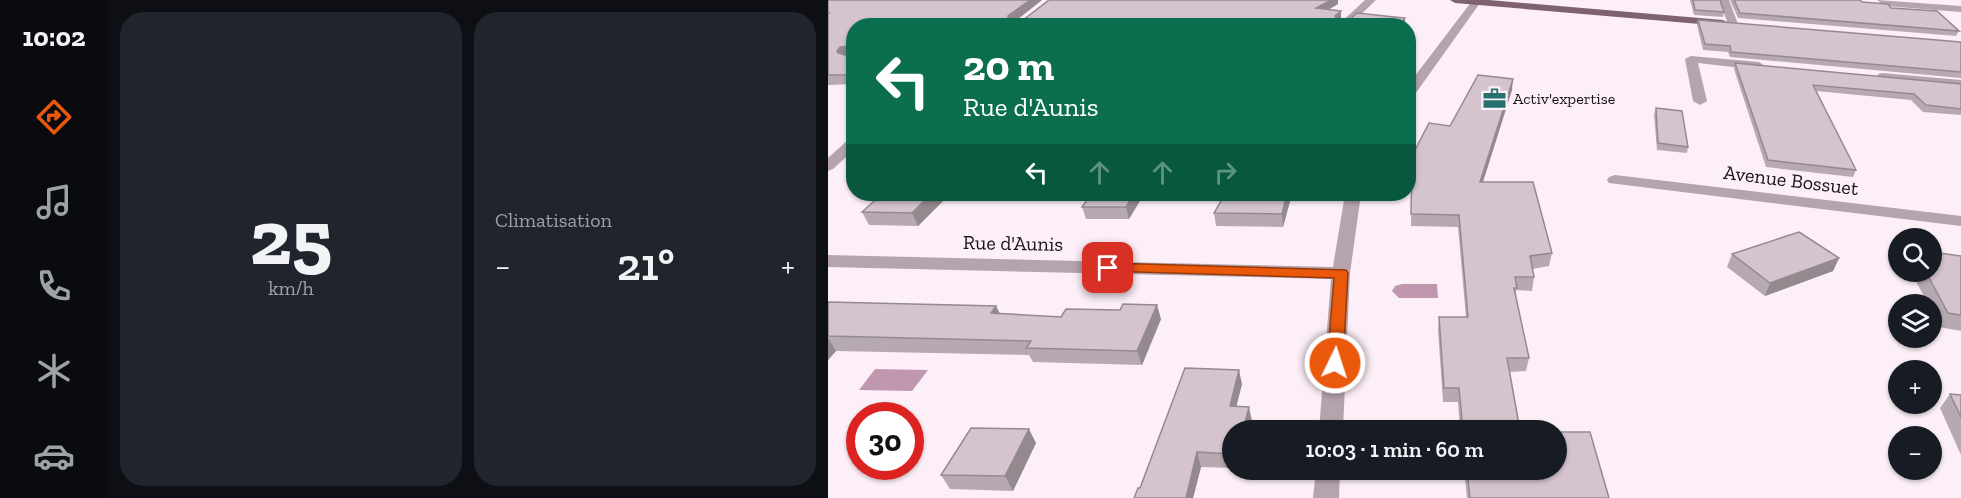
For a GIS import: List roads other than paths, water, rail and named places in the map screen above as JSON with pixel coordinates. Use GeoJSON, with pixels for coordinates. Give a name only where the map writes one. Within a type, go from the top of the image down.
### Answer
{"type":"FeatureCollection","features":[{"type":"Feature","properties":{"kind":"main road"},"geometry":{"type":"LineString","coordinates":[[1455,0],[1475,3],[1520,3],[1738,24]]}},
{"type":"Feature","properties":{"kind":"street"},"geometry":{"type":"LineString","coordinates":[[1351,18],[1371,0]]}},
{"type":"Feature","properties":{"kind":"street"},"geometry":{"type":"LineString","coordinates":[[1724,0],[1738,24]]}},
{"type":"Feature","properties":{"kind":"street"},"geometry":{"type":"LineString","coordinates":[[1882,0],[1885,3],[1961,9]]}},
{"type":"Feature","properties":{"kind":"street"},"geometry":{"type":"LineString","coordinates":[[1958,0],[1961,3]]}},
{"type":"Feature","properties":{"kind":"street"},"geometry":{"type":"LineString","coordinates":[[1416,83],[1475,3]]}},
{"type":"Feature","properties":{"kind":"street"},"geometry":{"type":"LineString","coordinates":[[1700,101],[1691,60],[1773,67]]}},
{"type":"Feature","properties":{"kind":"street"},"geometry":{"type":"LineString","coordinates":[[1867,75],[1961,84]]}},
{"type":"Feature","properties":{"kind":"street"},"geometry":{"type":"LineString","coordinates":[[828,166],[846,149]]}},
{"type":"Feature","properties":{"kind":"street","name":"Avenue Bossuet"},"geometry":{"type":"LineString","coordinates":[[1615,180],[1961,221]]}},
{"type":"Feature","properties":{"kind":"street"},"geometry":{"type":"LineString","coordinates":[[1332,420],[1341,273],[1352,201]]}},
{"type":"Feature","properties":{"kind":"street","name":"Rue d'Aunis"},"geometry":{"type":"LineString","coordinates":[[828,261],[1341,273]]}},
{"type":"Feature","properties":{"kind":"street"},"geometry":{"type":"LineString","coordinates":[[1326,498],[1327,480]]}},
{"type":"Feature","properties":{"kind":"place","name":"Activ'expertise"},"geometry":{"type":"Point","coordinates":[1495,98]}}]}
